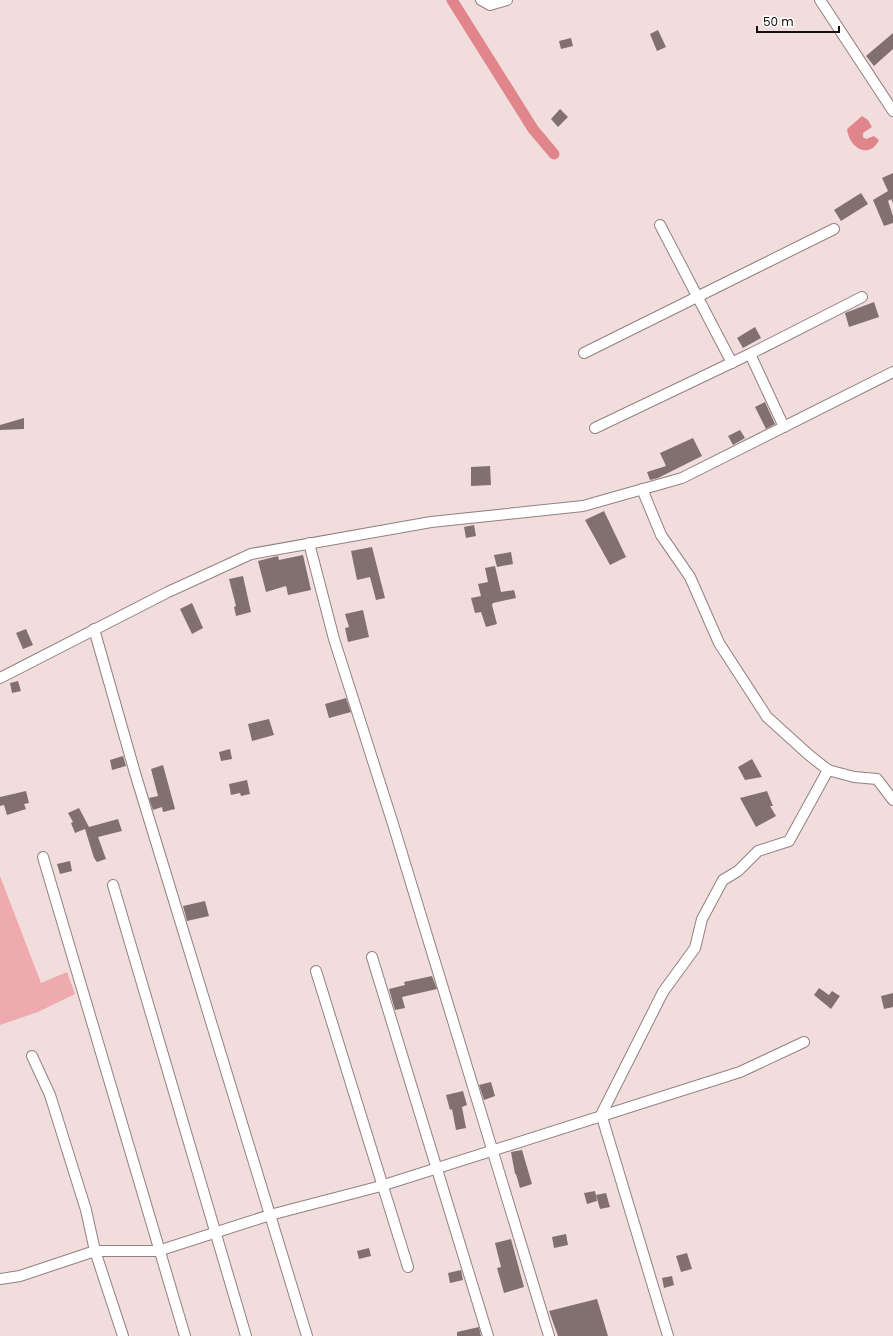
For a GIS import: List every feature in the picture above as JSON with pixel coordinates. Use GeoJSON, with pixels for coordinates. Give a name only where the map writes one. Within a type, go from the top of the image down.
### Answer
{"type":"FeatureCollection","features":[{"type":"Feature","properties":{"kind":"street"},"geometry":{"type":"LineString","coordinates":[[481,0],[490,5],[507,0]]}},
{"type":"Feature","properties":{"kind":"street"},"geometry":{"type":"LineString","coordinates":[[820,0],[893,111]]}},
{"type":"Feature","properties":{"kind":"street"},"geometry":{"type":"LineString","coordinates":[[660,224],[732,363]]}},
{"type":"Feature","properties":{"kind":"street"},"geometry":{"type":"LineString","coordinates":[[584,353],[834,229]]}},
{"type":"Feature","properties":{"kind":"street"},"geometry":{"type":"LineString","coordinates":[[595,428],[732,363],[862,297]]}},
{"type":"Feature","properties":{"kind":"street"},"geometry":{"type":"LineString","coordinates":[[750,354],[784,427]]}},
{"type":"Feature","properties":{"kind":"street"},"geometry":{"type":"LineString","coordinates":[[0,678],[168,592],[251,554],[431,522],[583,506],[682,478],[893,372]]}},
{"type":"Feature","properties":{"kind":"street"},"geometry":{"type":"LineString","coordinates":[[642,489],[661,535],[690,577],[720,643],[767,717],[828,770],[854,777],[877,779],[893,800]]}},
{"type":"Feature","properties":{"kind":"street"},"geometry":{"type":"LineString","coordinates":[[309,543],[334,639],[393,824],[549,1336]]}},
{"type":"Feature","properties":{"kind":"street"},"geometry":{"type":"LineString","coordinates":[[94,629],[137,780],[307,1336]]}},
{"type":"Feature","properties":{"kind":"street"},"geometry":{"type":"LineString","coordinates":[[668,1336],[602,1117],[606,1104],[663,992],[695,948],[702,919],[723,880],[738,871],[758,851],[789,841],[828,770]]}},
{"type":"Feature","properties":{"kind":"street"},"geometry":{"type":"LineString","coordinates":[[43,858],[87,1002],[158,1251],[184,1336]]}},
{"type":"Feature","properties":{"kind":"street"},"geometry":{"type":"LineString","coordinates":[[114,885],[246,1336]]}},
{"type":"Feature","properties":{"kind":"street"},"geometry":{"type":"LineString","coordinates":[[372,956],[488,1336]]}},
{"type":"Feature","properties":{"kind":"street"},"geometry":{"type":"LineString","coordinates":[[316,971],[408,1267]]}},
{"type":"Feature","properties":{"kind":"street"},"geometry":{"type":"LineString","coordinates":[[0,1279],[20,1276],[95,1251],[158,1251],[216,1234],[270,1215],[382,1186],[740,1072],[804,1042]]}},
{"type":"Feature","properties":{"kind":"street"},"geometry":{"type":"LineString","coordinates":[[32,1056],[50,1095],[86,1210],[95,1251],[123,1336]]}},
{"type":"Feature","properties":{"kind":"shaded area"},"geometry":{"type":"Polygon","coordinates":[[[862,116],[868,120],[872,127],[863,133],[863,137],[866,139],[874,136],[879,140],[875,146],[865,150],[860,149],[851,142],[847,129],[862,116]]]}},
{"type":"Feature","properties":{"kind":"shaded area"},"geometry":{"type":"Polygon","coordinates":[[[0,876],[41,983],[67,972],[75,994],[38,1012],[0,1025],[0,876]]]}},
{"type":"Feature","properties":{"kind":"building"},"geometry":{"type":"Polygon","coordinates":[[[658,30],[666,47],[657,51],[650,34],[658,30]]]}},
{"type":"Feature","properties":{"kind":"building"},"geometry":{"type":"Polygon","coordinates":[[[893,33],[893,49],[874,66],[866,56],[893,33]]]}},
{"type":"Feature","properties":{"kind":"building"},"geometry":{"type":"Polygon","coordinates":[[[571,38],[573,46],[561,49],[559,41],[571,38]]]}},
{"type":"Feature","properties":{"kind":"building"},"geometry":{"type":"Polygon","coordinates":[[[560,109],[568,117],[558,127],[551,119],[560,109]]]}},
{"type":"Feature","properties":{"kind":"building"},"geometry":{"type":"Polygon","coordinates":[[[893,173],[893,203],[891,199],[888,201],[893,216],[893,223],[884,226],[873,200],[888,191],[882,178],[893,173]]]}},
{"type":"Feature","properties":{"kind":"building"},"geometry":{"type":"Polygon","coordinates":[[[861,193],[868,204],[841,221],[834,210],[861,193]]]}},
{"type":"Feature","properties":{"kind":"building"},"geometry":{"type":"Polygon","coordinates":[[[874,302],[879,317],[849,327],[845,313],[874,302]]]}},
{"type":"Feature","properties":{"kind":"building"},"geometry":{"type":"Polygon","coordinates":[[[755,327],[761,338],[743,348],[737,338],[755,327]]]}},
{"type":"Feature","properties":{"kind":"building"},"geometry":{"type":"Polygon","coordinates":[[[765,402],[775,424],[766,429],[755,407],[765,402]]]}},
{"type":"Feature","properties":{"kind":"building"},"geometry":{"type":"Polygon","coordinates":[[[24,418],[24,429],[0,430],[0,425],[24,418]]]}},
{"type":"Feature","properties":{"kind":"building"},"geometry":{"type":"Polygon","coordinates":[[[740,430],[745,438],[733,445],[728,436],[740,430]]]}},
{"type":"Feature","properties":{"kind":"building"},"geometry":{"type":"Polygon","coordinates":[[[693,438],[702,456],[658,478],[650,480],[647,472],[666,466],[660,453],[693,438]]]}},
{"type":"Feature","properties":{"kind":"building"},"geometry":{"type":"Polygon","coordinates":[[[490,466],[491,485],[471,486],[471,467],[490,466]]]}},
{"type":"Feature","properties":{"kind":"building"},"geometry":{"type":"Polygon","coordinates":[[[604,511],[626,557],[610,565],[585,520],[604,511]]]}},
{"type":"Feature","properties":{"kind":"building"},"geometry":{"type":"Polygon","coordinates":[[[474,525],[476,536],[466,538],[464,527],[474,525]]]}},
{"type":"Feature","properties":{"kind":"building"},"geometry":{"type":"Polygon","coordinates":[[[372,547],[385,598],[376,600],[370,577],[357,580],[351,551],[372,547]]]}},
{"type":"Feature","properties":{"kind":"building"},"geometry":{"type":"Polygon","coordinates":[[[511,552],[513,564],[497,567],[494,555],[511,552]]]}},
{"type":"Feature","properties":{"kind":"building"},"geometry":{"type":"Polygon","coordinates":[[[303,555],[311,590],[288,595],[286,586],[266,592],[258,561],[278,556],[279,560],[303,555]]]}},
{"type":"Feature","properties":{"kind":"building"},"geometry":{"type":"Polygon","coordinates":[[[495,566],[501,592],[514,590],[516,598],[493,603],[492,605],[497,624],[486,627],[481,612],[475,613],[471,598],[481,596],[478,584],[488,582],[485,568],[495,566]]]}},
{"type":"Feature","properties":{"kind":"building"},"geometry":{"type":"Polygon","coordinates":[[[243,576],[251,612],[236,616],[234,607],[236,606],[229,579],[243,576]]]}},
{"type":"Feature","properties":{"kind":"building"},"geometry":{"type":"Polygon","coordinates":[[[192,603],[203,628],[192,634],[180,609],[192,603]]]}},
{"type":"Feature","properties":{"kind":"building"},"geometry":{"type":"Polygon","coordinates":[[[363,610],[369,637],[348,642],[345,628],[349,627],[345,614],[363,610]]]}},
{"type":"Feature","properties":{"kind":"building"},"geometry":{"type":"Polygon","coordinates":[[[26,629],[33,645],[23,649],[16,633],[26,629]]]}},
{"type":"Feature","properties":{"kind":"building"},"geometry":{"type":"Polygon","coordinates":[[[18,681],[21,691],[12,693],[10,683],[18,681]]]}},
{"type":"Feature","properties":{"kind":"building"},"geometry":{"type":"Polygon","coordinates":[[[346,698],[351,712],[329,718],[325,704],[346,698]]]}},
{"type":"Feature","properties":{"kind":"building"},"geometry":{"type":"Polygon","coordinates":[[[269,719],[274,735],[252,741],[248,724],[269,719]]]}},
{"type":"Feature","properties":{"kind":"building"},"geometry":{"type":"Polygon","coordinates":[[[230,749],[232,759],[221,761],[219,752],[230,749]]]}},
{"type":"Feature","properties":{"kind":"building"},"geometry":{"type":"Polygon","coordinates":[[[123,756],[126,766],[112,770],[110,760],[123,756]]]}},
{"type":"Feature","properties":{"kind":"building"},"geometry":{"type":"Polygon","coordinates":[[[752,759],[762,777],[745,780],[738,767],[752,759]]]}},
{"type":"Feature","properties":{"kind":"building"},"geometry":{"type":"Polygon","coordinates":[[[163,765],[175,809],[163,812],[162,807],[153,810],[149,798],[158,796],[151,769],[163,765]]]}},
{"type":"Feature","properties":{"kind":"building"},"geometry":{"type":"Polygon","coordinates":[[[247,780],[250,794],[241,796],[240,793],[231,795],[229,784],[247,780]]]}},
{"type":"Feature","properties":{"kind":"building"},"geometry":{"type":"Polygon","coordinates":[[[26,791],[29,803],[24,804],[26,809],[7,815],[4,805],[0,806],[0,797],[26,791]]]}},
{"type":"Feature","properties":{"kind":"building"},"geometry":{"type":"Polygon","coordinates":[[[767,791],[773,806],[770,806],[776,816],[756,827],[740,798],[767,791]]]}},
{"type":"Feature","properties":{"kind":"building"},"geometry":{"type":"Polygon","coordinates":[[[79,808],[89,827],[118,819],[122,831],[98,837],[106,859],[97,862],[94,858],[85,829],[75,833],[71,823],[73,822],[68,813],[79,808]]]}},
{"type":"Feature","properties":{"kind":"building"},"geometry":{"type":"Polygon","coordinates":[[[70,861],[72,871],[60,874],[57,864],[70,861]]]}},
{"type":"Feature","properties":{"kind":"building"},"geometry":{"type":"Polygon","coordinates":[[[205,901],[209,916],[187,921],[183,906],[205,901]]]}},
{"type":"Feature","properties":{"kind":"building"},"geometry":{"type":"Polygon","coordinates":[[[432,976],[437,989],[402,997],[405,1008],[395,1010],[389,989],[405,985],[404,982],[432,976]]]}},
{"type":"Feature","properties":{"kind":"building"},"geometry":{"type":"Polygon","coordinates":[[[819,988],[829,995],[832,991],[840,996],[831,1009],[814,995],[819,988]]]}},
{"type":"Feature","properties":{"kind":"building"},"geometry":{"type":"Polygon","coordinates":[[[893,993],[893,1007],[884,1009],[881,996],[893,993]]]}},
{"type":"Feature","properties":{"kind":"building"},"geometry":{"type":"Polygon","coordinates":[[[491,1082],[495,1096],[484,1100],[479,1085],[491,1082]]]}},
{"type":"Feature","properties":{"kind":"building"},"geometry":{"type":"Polygon","coordinates":[[[463,1091],[467,1105],[462,1107],[466,1128],[456,1130],[452,1109],[450,1110],[446,1095],[463,1091]]]}},
{"type":"Feature","properties":{"kind":"building"},"geometry":{"type":"Polygon","coordinates":[[[522,1150],[532,1184],[520,1188],[515,1174],[511,1152],[522,1150]]]}},
{"type":"Feature","properties":{"kind":"building"},"geometry":{"type":"Polygon","coordinates":[[[595,1191],[597,1201],[587,1204],[584,1193],[595,1191]]]}},
{"type":"Feature","properties":{"kind":"building"},"geometry":{"type":"Polygon","coordinates":[[[606,1193],[610,1207],[600,1209],[596,1195],[606,1193]]]}},
{"type":"Feature","properties":{"kind":"building"},"geometry":{"type":"Polygon","coordinates":[[[566,1234],[568,1245],[554,1248],[552,1237],[566,1234]]]}},
{"type":"Feature","properties":{"kind":"building"},"geometry":{"type":"Polygon","coordinates":[[[511,1239],[524,1287],[504,1293],[497,1268],[501,1267],[495,1243],[511,1239]]]}},
{"type":"Feature","properties":{"kind":"building"},"geometry":{"type":"Polygon","coordinates":[[[369,1248],[371,1256],[359,1259],[357,1251],[369,1248]]]}},
{"type":"Feature","properties":{"kind":"building"},"geometry":{"type":"Polygon","coordinates":[[[687,1253],[692,1269],[681,1272],[676,1256],[687,1253]]]}},
{"type":"Feature","properties":{"kind":"building"},"geometry":{"type":"Polygon","coordinates":[[[461,1270],[463,1280],[450,1283],[448,1273],[461,1270]]]}},
{"type":"Feature","properties":{"kind":"building"},"geometry":{"type":"Polygon","coordinates":[[[672,1276],[674,1285],[664,1288],[662,1278],[672,1276]]]}},
{"type":"Feature","properties":{"kind":"building"},"geometry":{"type":"Polygon","coordinates":[[[597,1299],[608,1336],[558,1336],[549,1311],[597,1299]]]}},
{"type":"Feature","properties":{"kind":"building"},"geometry":{"type":"Polygon","coordinates":[[[479,1327],[481,1336],[457,1336],[457,1332],[479,1327]]]}},
{"type":"Feature","properties":{"kind":"waterway"},"geometry":{"type":"LineString","coordinates":[[452,0],[533,129],[554,154]]}}]}
